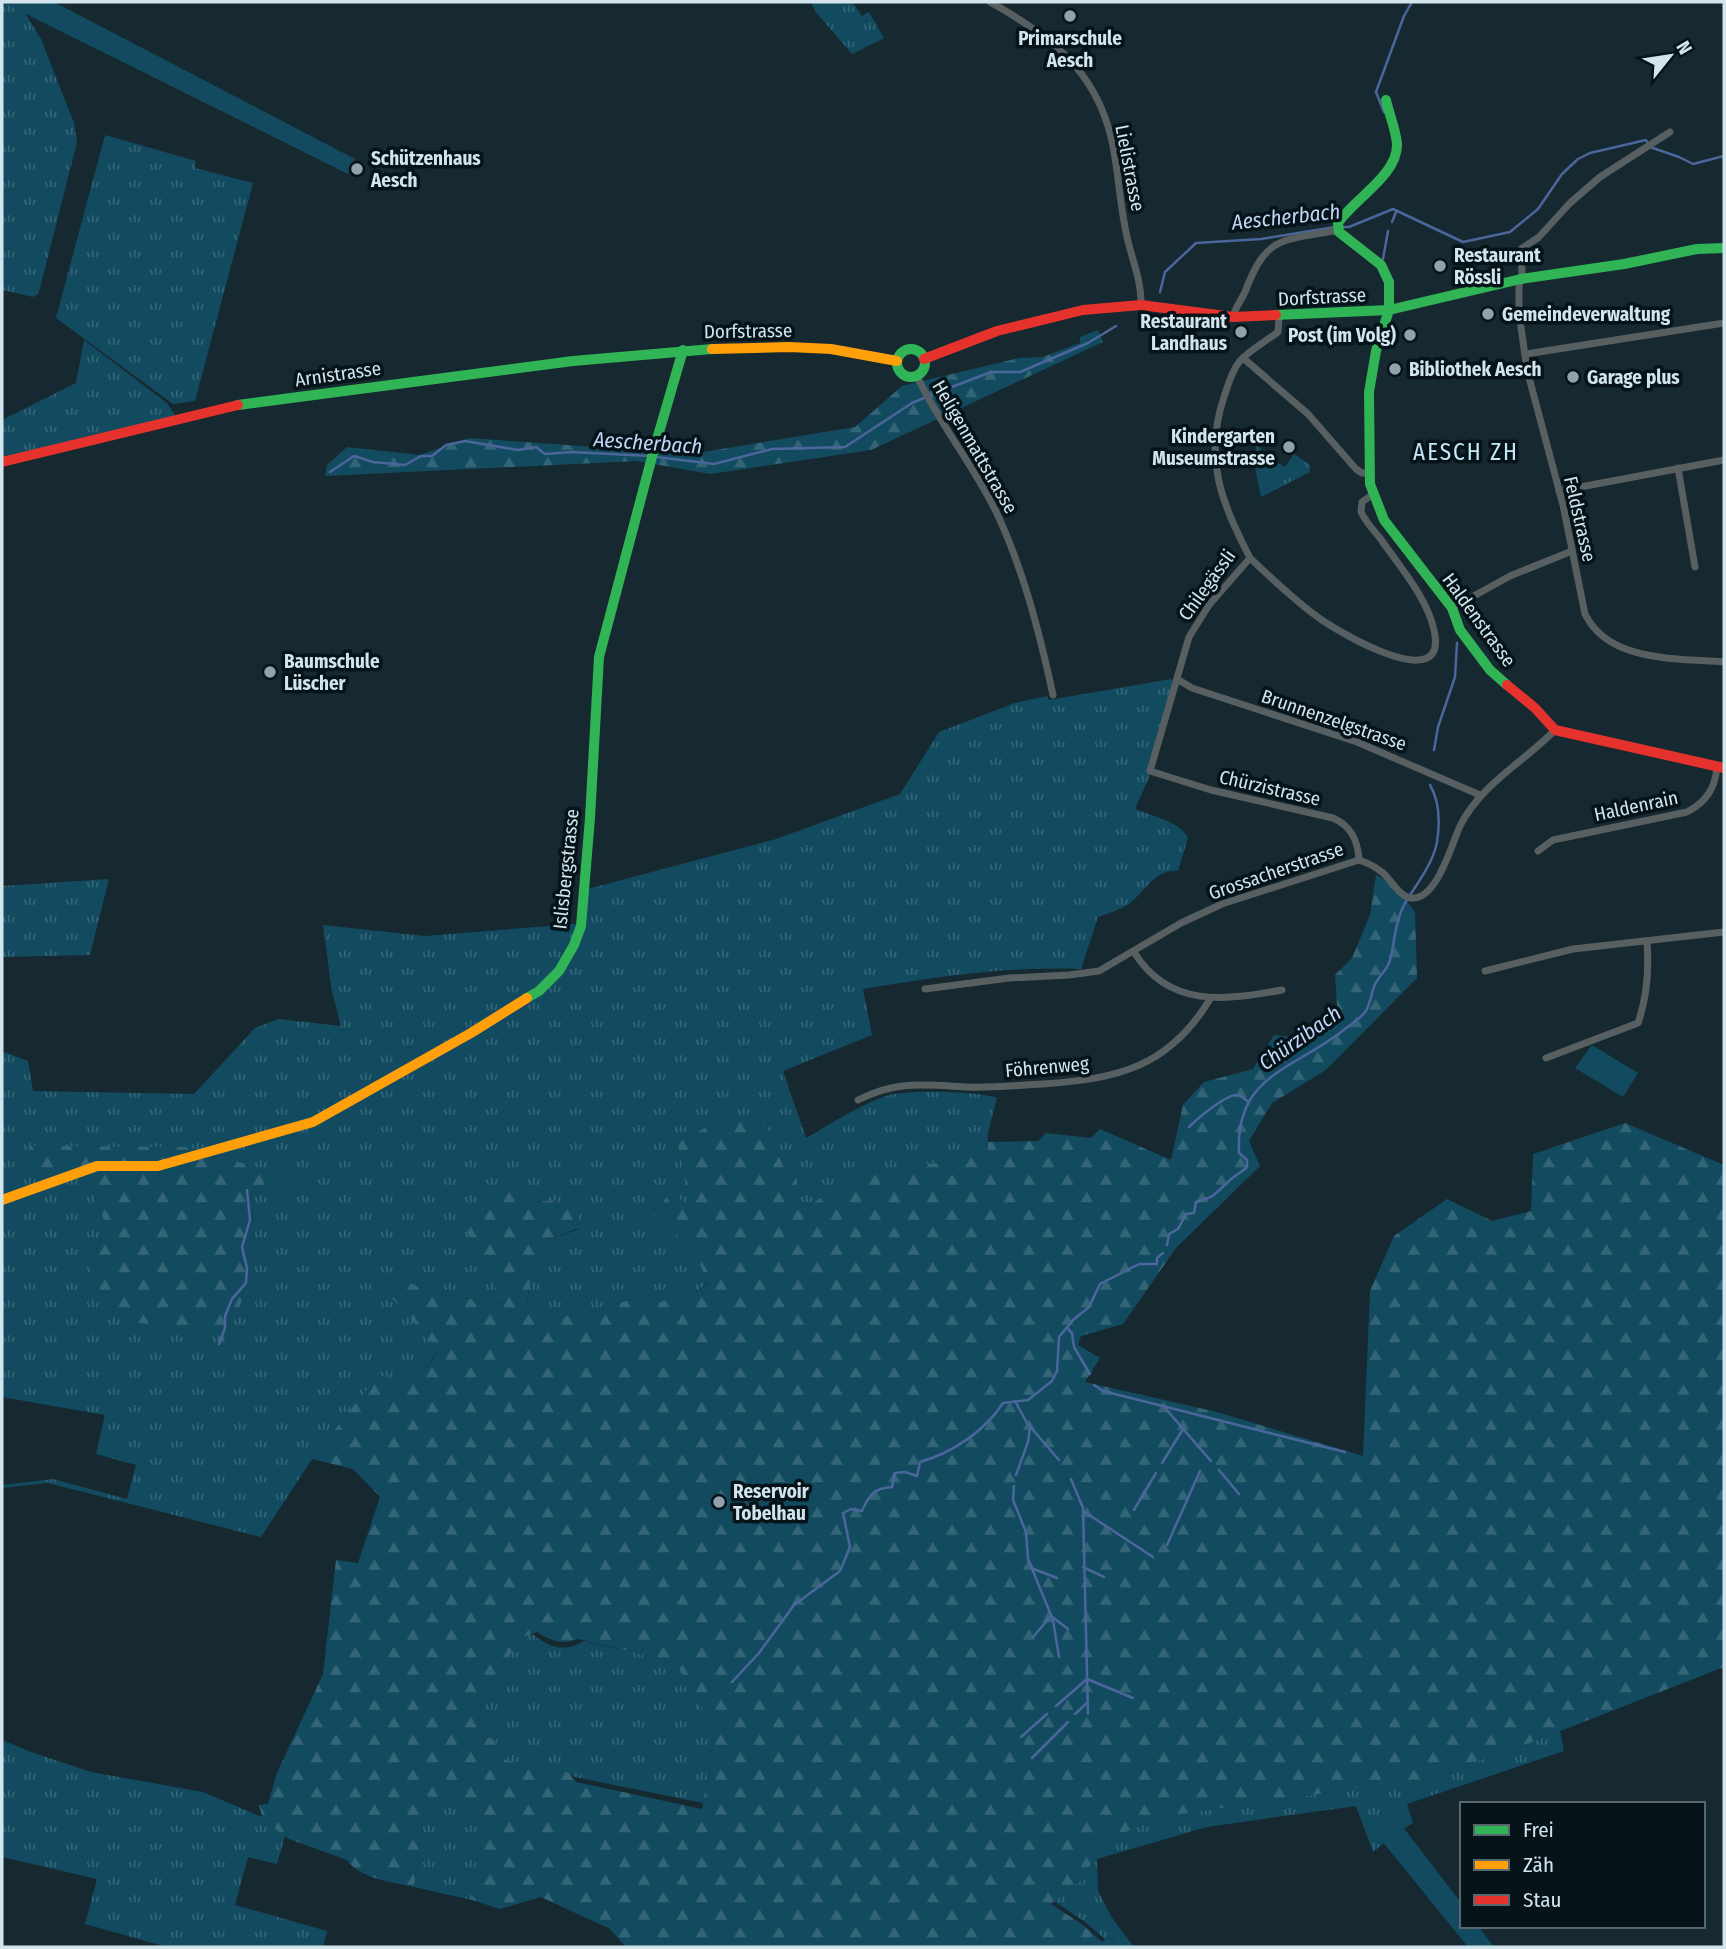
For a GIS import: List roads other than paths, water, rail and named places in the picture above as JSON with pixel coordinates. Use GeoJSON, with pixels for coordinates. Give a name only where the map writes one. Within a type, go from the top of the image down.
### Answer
{"type":"FeatureCollection","features":[{"type":"Feature","properties":{"kind":"street","name":"Lielistrasse"},"geometry":{"type":"LineString","coordinates":[[989,2],[1044,34],[1082,75],[1100,106],[1110,134],[1125,228],[1142,305]]}},
{"type":"Feature","properties":{"kind":"street"},"geometry":{"type":"LineString","coordinates":[[1233,317],[1264,253],[1280,242],[1339,228],[1346,211],[1376,184],[1392,164],[1397,145],[1386,100]]}},
{"type":"Feature","properties":{"kind":"street","name":"Feldstrasse"},"geometry":{"type":"LineString","coordinates":[[1670,132],[1590,184],[1539,237],[1525,244],[1521,249],[1519,313],[1536,412],[1559,491],[1585,614],[1601,638],[1611,645],[1665,657],[1724,662]]}},
{"type":"Feature","properties":{"kind":"street"},"geometry":{"type":"LineString","coordinates":[[1339,228],[1386,272],[1389,282],[1389,310]]}},
{"type":"Feature","properties":{"kind":"street","name":"Dorfstrasse"},"geometry":{"type":"LineString","coordinates":[[924,359],[997,331],[1083,310],[1142,305],[1200,315],[1233,317],[1389,310],[1521,279],[1624,264],[1697,249],[1724,248]]}},
{"type":"Feature","properties":{"kind":"street","name":"Haldenstrasse"},"geometry":{"type":"LineString","coordinates":[[1389,310],[1376,351],[1369,392],[1369,473],[1373,494],[1384,520],[1452,608],[1460,630],[1490,670],[1535,708],[1556,730]]}},
{"type":"Feature","properties":{"kind":"street","name":"Chilegässli"},"geometry":{"type":"LineString","coordinates":[[1150,771],[1189,637],[1209,605],[1250,558],[1233,524],[1218,483],[1215,433],[1230,376],[1243,358],[1278,332],[1279,317]]}},
{"type":"Feature","properties":{"kind":"street"},"geometry":{"type":"LineString","coordinates":[[1526,354],[1724,323]]}},
{"type":"Feature","properties":{"kind":"street","name":"Dorfstrasse"},"geometry":{"type":"LineString","coordinates":[[683,350],[789,347],[831,349],[897,361]]}},
{"type":"Feature","properties":{"kind":"street","name":"Islisbergstrasse"},"geometry":{"type":"LineString","coordinates":[[2,1200],[97,1166],[158,1166],[313,1122],[471,1033],[539,991],[559,971],[581,926],[599,657],[683,350]]}},
{"type":"Feature","properties":{"kind":"street","name":"Arnistrasse"},"geometry":{"type":"LineString","coordinates":[[2,462],[237,405],[683,350]]}},
{"type":"Feature","properties":{"kind":"street"},"geometry":{"type":"LineString","coordinates":[[909,350],[918,352],[924,359],[922,370],[917,376],[904,376],[898,369],[897,361],[901,353],[909,350]]}},
{"type":"Feature","properties":{"kind":"street"},"geometry":{"type":"LineString","coordinates":[[1243,358],[1308,414],[1356,469],[1369,473]]}},
{"type":"Feature","properties":{"kind":"street","name":"Heligenmattstrasse"},"geometry":{"type":"LineString","coordinates":[[917,376],[972,467],[999,519],[1037,622],[1053,695]]}},
{"type":"Feature","properties":{"kind":"street"},"geometry":{"type":"LineString","coordinates":[[1559,491],[1724,460]]}},
{"type":"Feature","properties":{"kind":"street"},"geometry":{"type":"LineString","coordinates":[[1678,468],[1695,567]]}},
{"type":"Feature","properties":{"kind":"street"},"geometry":{"type":"LineString","coordinates":[[1250,558],[1317,617],[1360,643],[1401,658],[1419,662],[1426,660],[1434,650],[1434,627],[1429,612],[1412,585],[1361,512],[1362,502],[1373,494]]}},
{"type":"Feature","properties":{"kind":"street"},"geometry":{"type":"LineString","coordinates":[[1452,608],[1510,576],[1572,551]]}},
{"type":"Feature","properties":{"kind":"street","name":"Brunnenzelgstrasse"},"geometry":{"type":"LineString","coordinates":[[1177,678],[1192,688],[1357,742],[1480,795]]}},
{"type":"Feature","properties":{"kind":"street"},"geometry":{"type":"LineString","coordinates":[[1556,730],[1721,768]]}},
{"type":"Feature","properties":{"kind":"street","name":"Grossacherstrasse"},"geometry":{"type":"LineString","coordinates":[[925,989],[1009,978],[1099,971],[1181,923],[1222,904],[1359,860],[1372,865],[1410,897],[1424,895],[1441,873],[1461,825],[1480,795],[1556,730]]}},
{"type":"Feature","properties":{"kind":"street","name":"Haldenrain"},"geometry":{"type":"LineString","coordinates":[[1538,851],[1553,840],[1687,812],[1701,804],[1711,792],[1721,768]]}},
{"type":"Feature","properties":{"kind":"street","name":"Chürzistrasse"},"geometry":{"type":"LineString","coordinates":[[1150,771],[1210,790],[1333,818],[1343,823],[1354,836],[1359,845],[1359,860]]}},
{"type":"Feature","properties":{"kind":"street"},"geometry":{"type":"LineString","coordinates":[[1485,971],[1573,949],[1724,932]]}},
{"type":"Feature","properties":{"kind":"street"},"geometry":{"type":"LineString","coordinates":[[1546,1058],[1638,1023],[1648,963],[1647,942]]}},
{"type":"Feature","properties":{"kind":"street"},"geometry":{"type":"LineString","coordinates":[[1133,952],[1144,967],[1190,995],[1210,999],[1238,998],[1282,990]]}},
{"type":"Feature","properties":{"kind":"street","name":"Föhrenweg"},"geometry":{"type":"LineString","coordinates":[[858,1100],[888,1088],[924,1083],[999,1087],[1084,1081],[1113,1076],[1137,1068],[1163,1052],[1185,1034],[1210,999]]}},
{"type":"Feature","properties":{"kind":"waterway"},"geometry":{"type":"LineString","coordinates":[[1384,112],[1376,92],[1404,16],[1412,2]]}},
{"type":"Feature","properties":{"kind":"waterway","name":"Aescherbach"},"geometry":{"type":"LineString","coordinates":[[1341,227],[1349,227],[1393,209],[1463,242],[1510,232],[1538,209],[1562,174],[1578,159],[1590,153],[1646,140],[1650,147],[1693,164],[1724,156]]}},
{"type":"Feature","properties":{"kind":"waterway","name":"Chürzibach"},"geometry":{"type":"LineString","coordinates":[[1392,222],[1396,212]]}},
{"type":"Feature","properties":{"kind":"waterway","name":"Aescherbach"},"geometry":{"type":"LineString","coordinates":[[1160,292],[1165,272],[1196,243],[1261,239],[1335,227]]}},
{"type":"Feature","properties":{"kind":"waterway","name":"Chürzibach"},"geometry":{"type":"LineString","coordinates":[[1383,259],[1388,231]]}},
{"type":"Feature","properties":{"kind":"waterway","name":"Aescherbach"},"geometry":{"type":"LineString","coordinates":[[931,395],[991,372],[1020,372],[1088,343],[1116,326]]}},
{"type":"Feature","properties":{"kind":"waterway","name":"Aescherbach"},"geometry":{"type":"LineString","coordinates":[[657,457],[714,464],[772,449],[845,447],[924,398]]}},
{"type":"Feature","properties":{"kind":"waterway","name":"Aescherbach"},"geometry":{"type":"LineString","coordinates":[[330,472],[354,456],[373,462],[405,465],[421,456],[432,456],[446,445],[465,441],[518,450],[536,447],[545,454],[572,452],[650,456]]}},
{"type":"Feature","properties":{"kind":"waterway","name":"Chürzibach"},"geometry":{"type":"LineString","coordinates":[[1434,750],[1438,727],[1455,677],[1457,643]]}},
{"type":"Feature","properties":{"kind":"waterway","name":"Chürzibach"},"geometry":{"type":"LineString","coordinates":[[1167,1245],[1169,1234],[1178,1229],[1186,1214],[1194,1213],[1196,1202],[1215,1194],[1247,1167],[1247,1160],[1239,1153],[1240,1127],[1247,1106],[1257,1090],[1288,1065],[1326,1043],[1367,1009],[1375,983],[1389,964],[1402,910],[1435,850],[1438,813],[1436,798],[1430,785]]}},
{"type":"Feature","properties":{"kind":"waterway"},"geometry":{"type":"LineString","coordinates":[[1189,1127],[1212,1107],[1233,1095],[1249,1102]]}},
{"type":"Feature","properties":{"kind":"waterway"},"geometry":{"type":"LineString","coordinates":[[219,1344],[232,1299],[246,1283],[247,1268],[242,1247],[250,1220],[247,1190]]}},
{"type":"Feature","properties":{"kind":"waterway","name":"Chürzibach"},"geometry":{"type":"LineString","coordinates":[[732,1682],[759,1653],[794,1605],[840,1571],[850,1547],[843,1513],[851,1509],[862,1511],[873,1493],[892,1487],[895,1473],[905,1472],[917,1476],[920,1462],[967,1440],[987,1423],[1003,1403],[1028,1400],[1052,1381],[1057,1371],[1059,1337],[1073,1320],[1089,1307],[1100,1284],[1139,1264],[1157,1264],[1157,1258],[1163,1253]]}},
{"type":"Feature","properties":{"kind":"waterway"},"geometry":{"type":"LineString","coordinates":[[1067,1328],[1072,1333],[1074,1347],[1090,1374]]}},
{"type":"Feature","properties":{"kind":"waterway"},"geometry":{"type":"LineString","coordinates":[[1094,1385],[1103,1391],[1345,1452]]}},
{"type":"Feature","properties":{"kind":"waterway"},"geometry":{"type":"LineString","coordinates":[[1015,1401],[1027,1423],[1059,1460]]}},
{"type":"Feature","properties":{"kind":"waterway"},"geometry":{"type":"LineString","coordinates":[[1165,1408],[1211,1461]]}},
{"type":"Feature","properties":{"kind":"waterway"},"geometry":{"type":"LineString","coordinates":[[1016,1475],[1030,1428]]}},
{"type":"Feature","properties":{"kind":"waterway"},"geometry":{"type":"LineString","coordinates":[[1162,1463],[1183,1429]]}},
{"type":"Feature","properties":{"kind":"waterway"},"geometry":{"type":"LineString","coordinates":[[1219,1470],[1239,1494]]}},
{"type":"Feature","properties":{"kind":"waterway"},"geometry":{"type":"LineString","coordinates":[[1167,1545],[1200,1471]]}},
{"type":"Feature","properties":{"kind":"waterway"},"geometry":{"type":"LineString","coordinates":[[1134,1510],[1156,1473]]}},
{"type":"Feature","properties":{"kind":"waterway"},"geometry":{"type":"LineString","coordinates":[[1071,1479],[1083,1508],[1088,1714]]}},
{"type":"Feature","properties":{"kind":"waterway"},"geometry":{"type":"LineString","coordinates":[[1014,1486],[1013,1500],[1026,1532],[1028,1559],[1053,1620],[1059,1657]]}},
{"type":"Feature","properties":{"kind":"waterway"},"geometry":{"type":"LineString","coordinates":[[1083,1511],[1153,1557]]}},
{"type":"Feature","properties":{"kind":"waterway"},"geometry":{"type":"LineString","coordinates":[[1083,1567],[1104,1577]]}},
{"type":"Feature","properties":{"kind":"waterway"},"geometry":{"type":"LineString","coordinates":[[1031,1568],[1057,1578]]}},
{"type":"Feature","properties":{"kind":"waterway"},"geometry":{"type":"LineString","coordinates":[[1033,1637],[1051,1616],[1068,1629]]}},
{"type":"Feature","properties":{"kind":"waterway"},"geometry":{"type":"LineString","coordinates":[[1056,1706],[1087,1679],[1133,1698]]}},
{"type":"Feature","properties":{"kind":"waterway"},"geometry":{"type":"LineString","coordinates":[[1075,1714],[1088,1702]]}},
{"type":"Feature","properties":{"kind":"waterway"},"geometry":{"type":"LineString","coordinates":[[1021,1737],[1047,1714]]}},
{"type":"Feature","properties":{"kind":"waterway"},"geometry":{"type":"LineString","coordinates":[[1032,1758],[1068,1722]]}},
{"type":"Feature","properties":{"kind":"place","name":"Primarschule Aesch"},"geometry":{"type":"Point","coordinates":[1070,16]}},
{"type":"Feature","properties":{"kind":"place","name":"Schützenhaus Aesch"},"geometry":{"type":"Point","coordinates":[357,169]}},
{"type":"Feature","properties":{"kind":"place","name":"Restaurant Rössli"},"geometry":{"type":"Point","coordinates":[1440,266]}},
{"type":"Feature","properties":{"kind":"place","name":"Gemeindeverwaltung"},"geometry":{"type":"Point","coordinates":[1488,314]}},
{"type":"Feature","properties":{"kind":"place","name":"Restaurant Landhaus"},"geometry":{"type":"Point","coordinates":[1241,332]}},
{"type":"Feature","properties":{"kind":"place","name":"Post (im Volg)"},"geometry":{"type":"Point","coordinates":[1410,335]}},
{"type":"Feature","properties":{"kind":"place","name":"Bibliothek Aesch"},"geometry":{"type":"Point","coordinates":[1395,369]}},
{"type":"Feature","properties":{"kind":"place","name":"Garage plus"},"geometry":{"type":"Point","coordinates":[1573,377]}},
{"type":"Feature","properties":{"kind":"place","name":"Kindergarten Museumstrasse"},"geometry":{"type":"Point","coordinates":[1289,447]}},
{"type":"Feature","properties":{"kind":"place","name":"Baumschule Lüscher"},"geometry":{"type":"Point","coordinates":[270,672]}},
{"type":"Feature","properties":{"kind":"place","name":"Reservoir Tobelhau"},"geometry":{"type":"Point","coordinates":[719,1502]}},
{"type":"Feature","properties":{"kind":"district","name":"AESCH ZH"},"geometry":{"type":"Point","coordinates":[1466,452]}}]}
